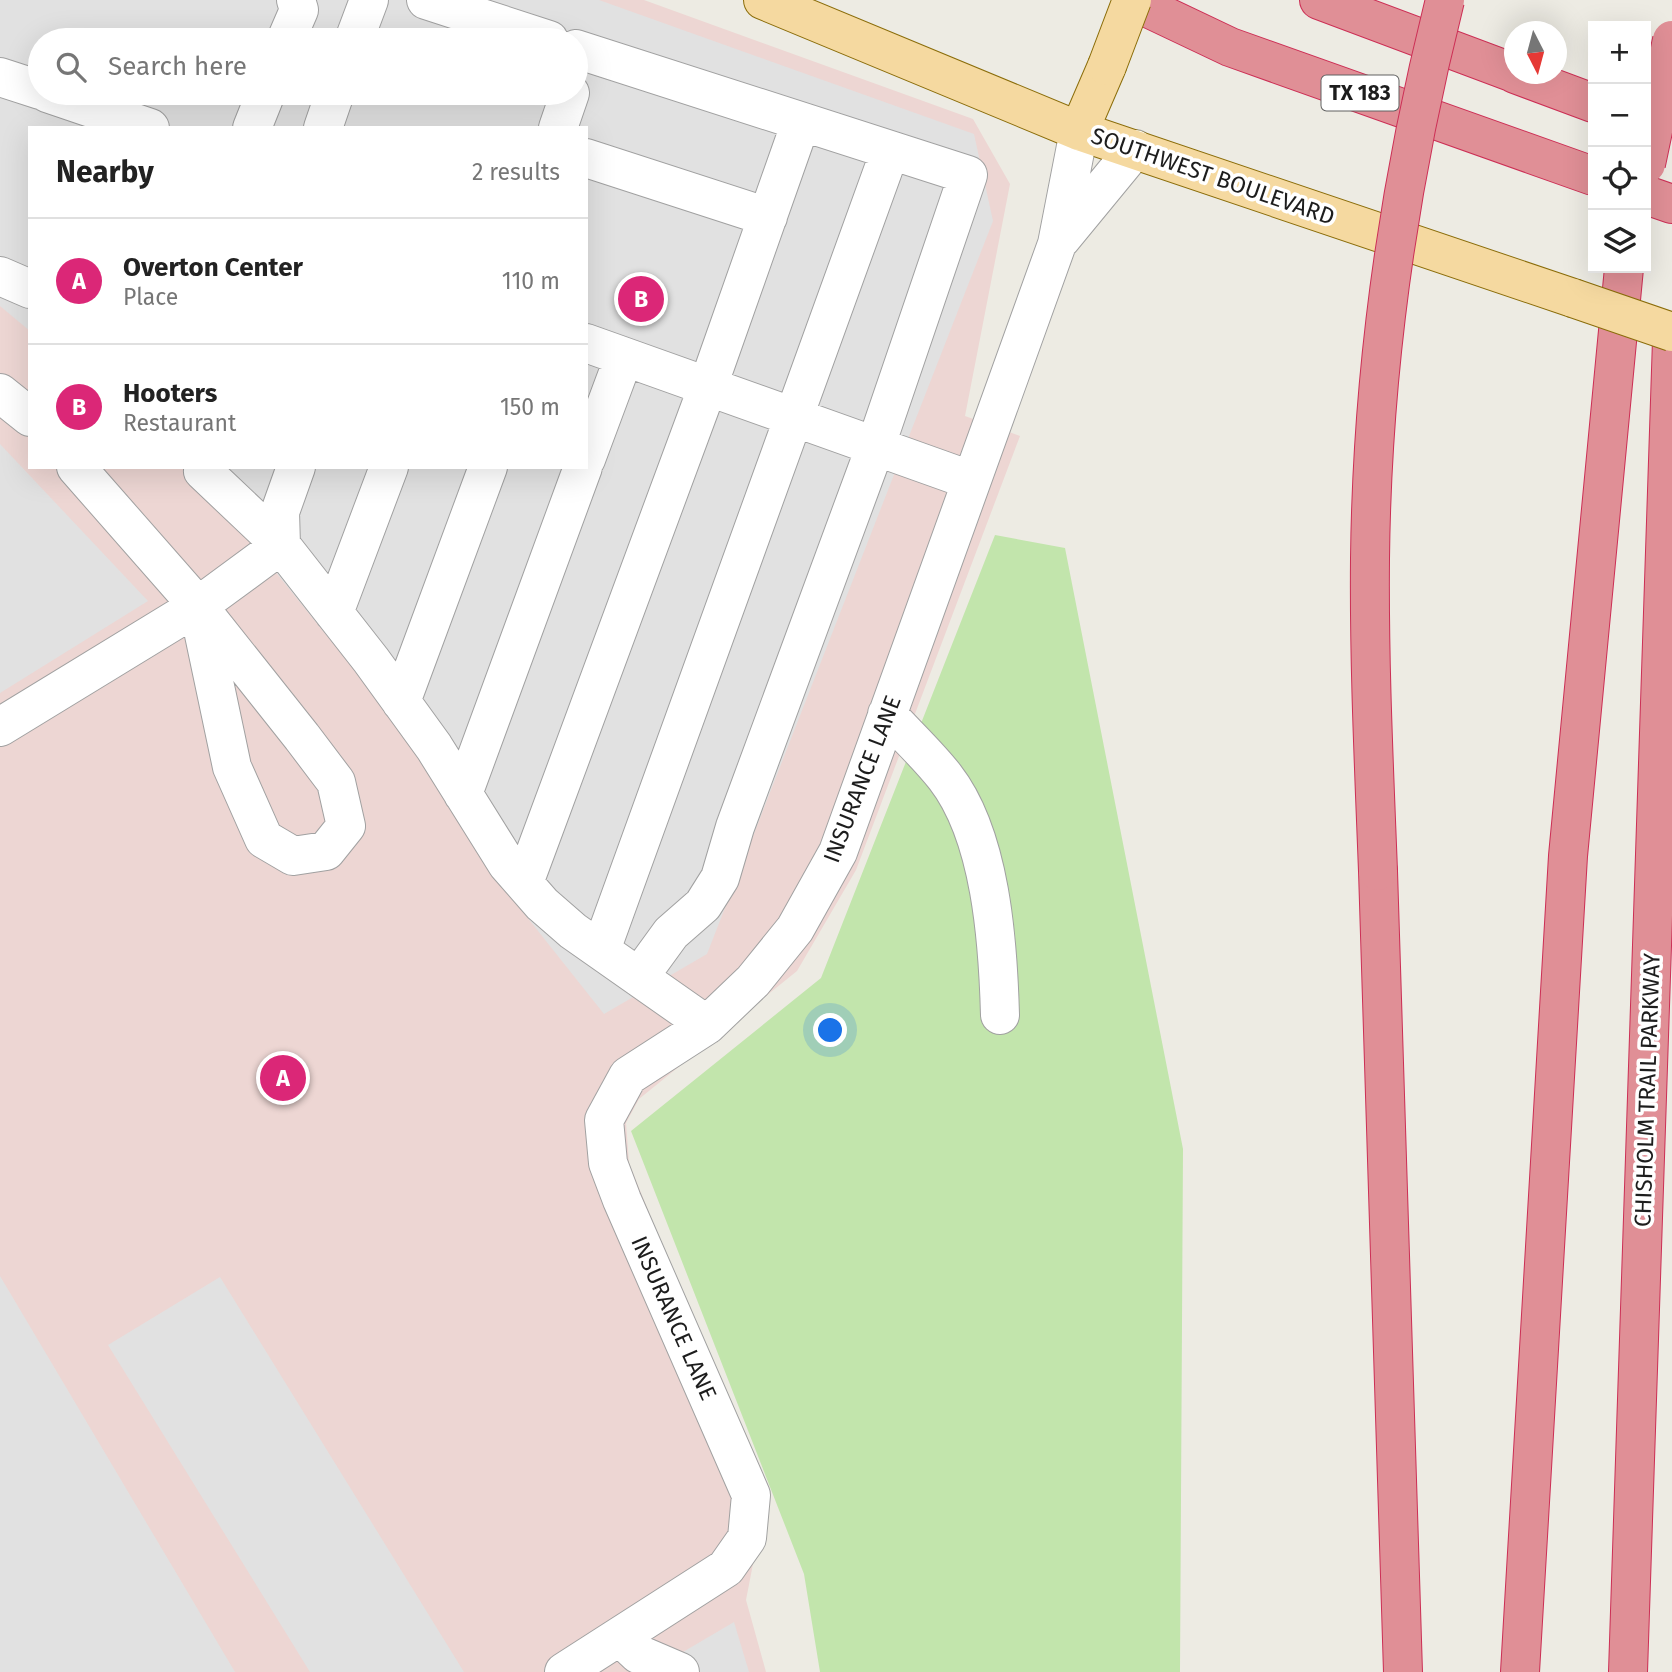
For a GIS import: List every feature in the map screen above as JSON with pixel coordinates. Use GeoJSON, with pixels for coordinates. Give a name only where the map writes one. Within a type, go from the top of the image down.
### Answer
{"type":"FeatureCollection","features":[{"type":"Feature","properties":{"kind":"highway","name":"TX 183"},"geometry":{"type":"LineString","coordinates":[[1131,0],[1230,47],[1588,174]]}},
{"type":"Feature","properties":{"kind":"highway"},"geometry":{"type":"LineString","coordinates":[[1319,0],[1504,69]]}},
{"type":"Feature","properties":{"kind":"highway"},"geometry":{"type":"LineString","coordinates":[[1403,1672],[1370,571],[1377,426],[1394,259],[1428,66],[1445,0]]}},
{"type":"Feature","properties":{"kind":"highway"},"geometry":{"type":"LineString","coordinates":[[1650,147],[1672,40]]}},
{"type":"Feature","properties":{"kind":"highway"},"geometry":{"type":"LineString","coordinates":[[1544,84],[1588,101]]}},
{"type":"Feature","properties":{"kind":"highway"},"geometry":{"type":"LineString","coordinates":[[1651,124],[1672,132]]}},
{"type":"Feature","properties":{"kind":"highway"},"geometry":{"type":"LineString","coordinates":[[1651,197],[1672,204]]}},
{"type":"Feature","properties":{"kind":"highway"},"geometry":{"type":"LineString","coordinates":[[1520,1672],[1567,856],[1623,273]]}},
{"type":"Feature","properties":{"kind":"highway","name":"CHISHOLM TRAIL PARKWAY"},"geometry":{"type":"LineString","coordinates":[[1628,1672],[1672,340]]}},
{"type":"Feature","properties":{"kind":"main road"},"geometry":{"type":"LineString","coordinates":[[1079,131],[1131,0]]}},
{"type":"Feature","properties":{"kind":"main road","name":"SOUTHWEST BOULEVARD"},"geometry":{"type":"LineString","coordinates":[[766,1],[1079,131],[1672,332]]}},
{"type":"Feature","properties":{"kind":"street"},"geometry":{"type":"LineString","coordinates":[[291,28],[299,10],[296,0]]}},
{"type":"Feature","properties":{"kind":"street"},"geometry":{"type":"LineString","coordinates":[[358,28],[369,0]]}},
{"type":"Feature","properties":{"kind":"street"},"geometry":{"type":"LineString","coordinates":[[426,0],[501,28]]}},
{"type":"Feature","properties":{"kind":"street"},"geometry":{"type":"LineString","coordinates":[[588,59],[968,174],[876,445],[735,827],[720,878],[703,905],[671,933],[639,977]]}},
{"type":"Feature","properties":{"kind":"street"},"geometry":{"type":"LineString","coordinates":[[0,77],[28,86]]}},
{"type":"Feature","properties":{"kind":"street"},"geometry":{"type":"LineString","coordinates":[[82,105],[144,126]]}},
{"type":"Feature","properties":{"kind":"street"},"geometry":{"type":"LineString","coordinates":[[253,126],[261,105]]}},
{"type":"Feature","properties":{"kind":"street"},"geometry":{"type":"LineString","coordinates":[[324,126],[331,105]]}},
{"type":"Feature","properties":{"kind":"street"},"geometry":{"type":"LineString","coordinates":[[559,126],[566,105]]}},
{"type":"Feature","properties":{"kind":"street"},"geometry":{"type":"LineString","coordinates":[[524,883],[708,386],[801,122]]}},
{"type":"Feature","properties":{"kind":"street","name":"INSURANCE LANE"},"geometry":{"type":"LineString","coordinates":[[564,1672],[632,1655],[726,1568],[747,1538],[751,1494],[622,1200],[608,1163],[604,1120],[628,1076],[707,1026],[753,981],[795,929],[838,852],[1057,244],[1079,131]]}},
{"type":"Feature","properties":{"kind":"street","name":"INSURANCE LANE"},"geometry":{"type":"LineString","coordinates":[[1057,244],[1135,149]]}},
{"type":"Feature","properties":{"kind":"street"},"geometry":{"type":"LineString","coordinates":[[601,950],[890,151]]}},
{"type":"Feature","properties":{"kind":"street"},"geometry":{"type":"LineString","coordinates":[[588,159],[768,217]]}},
{"type":"Feature","properties":{"kind":"street"},"geometry":{"type":"LineString","coordinates":[[0,276],[28,288]]}},
{"type":"Feature","properties":{"kind":"street"},"geometry":{"type":"LineString","coordinates":[[588,344],[970,480]]}},
{"type":"Feature","properties":{"kind":"street"},"geometry":{"type":"LineString","coordinates":[[588,454],[624,357]]}},
{"type":"Feature","properties":{"kind":"street"},"geometry":{"type":"LineString","coordinates":[[0,393],[28,415]]}},
{"type":"Feature","properties":{"kind":"street"},"geometry":{"type":"LineString","coordinates":[[78,469],[198,606],[336,782],[346,826],[326,850],[293,856],[264,839],[232,766],[198,606]]}},
{"type":"Feature","properties":{"kind":"street"},"geometry":{"type":"LineString","coordinates":[[204,469],[276,529],[334,613],[401,702],[507,864],[542,904],[707,1026]]}},
{"type":"Feature","properties":{"kind":"street"},"geometry":{"type":"LineString","coordinates":[[0,727],[198,606],[276,529],[295,469]]}},
{"type":"Feature","properties":{"kind":"street"},"geometry":{"type":"LineString","coordinates":[[334,613],[387,469]]}},
{"type":"Feature","properties":{"kind":"street"},"geometry":{"type":"LineString","coordinates":[[401,702],[487,469]]}},
{"type":"Feature","properties":{"kind":"street"},"geometry":{"type":"LineString","coordinates":[[463,794],[582,469]]}},
{"type":"Feature","properties":{"kind":"street"},"geometry":{"type":"LineString","coordinates":[[887,714],[946,778],[974,825],[998,945],[1000,1015]]}},
{"type":"Feature","properties":{"kind":"street"},"geometry":{"type":"LineString","coordinates":[[632,1655],[680,1672]]}},
{"type":"Feature","properties":{"kind":"shaded area"},"geometry":{"type":"Polygon","coordinates":[[[0,0],[644,0],[973,119],[1010,184],[965,416],[1020,436],[856,870],[797,971],[639,1099],[626,1123],[629,1163],[765,1502],[746,1600],[766,1672],[0,1672],[0,0]]]}},
{"type":"Feature","properties":{"kind":"shaded area"},"geometry":{"type":"Polygon","coordinates":[[[0,0],[599,0],[974,134],[993,221],[707,954],[604,1014],[515,902],[435,770],[193,469],[588,469],[588,126],[28,126],[28,329],[0,306],[0,0]]]}},
{"type":"Feature","properties":{"kind":"shaded area"},"geometry":{"type":"Polygon","coordinates":[[[0,444],[148,601],[0,693],[0,444]]]}},
{"type":"Feature","properties":{"kind":"shaded area"},"geometry":{"type":"Polygon","coordinates":[[[0,1276],[235,1672],[0,1672],[0,1276]]]}},
{"type":"Feature","properties":{"kind":"shaded area"},"geometry":{"type":"Polygon","coordinates":[[[220,1277],[464,1672],[310,1672],[108,1345],[220,1277]]]}},
{"type":"Feature","properties":{"kind":"shaded area"},"geometry":{"type":"Polygon","coordinates":[[[734,1622],[749,1672],[649,1672],[734,1622]]]}},
{"type":"Feature","properties":{"kind":"green space"},"geometry":{"type":"Polygon","coordinates":[[[995,535],[1065,548],[1183,1149],[1180,1672],[820,1672],[804,1574],[631,1131],[821,978],[995,535]]]}},
{"type":"Feature","properties":{"kind":"place","name":"Hooters"},"geometry":{"type":"Point","coordinates":[641,299]}},
{"type":"Feature","properties":{"kind":"place","name":"Overton Center"},"geometry":{"type":"Point","coordinates":[283,1078]}}]}
